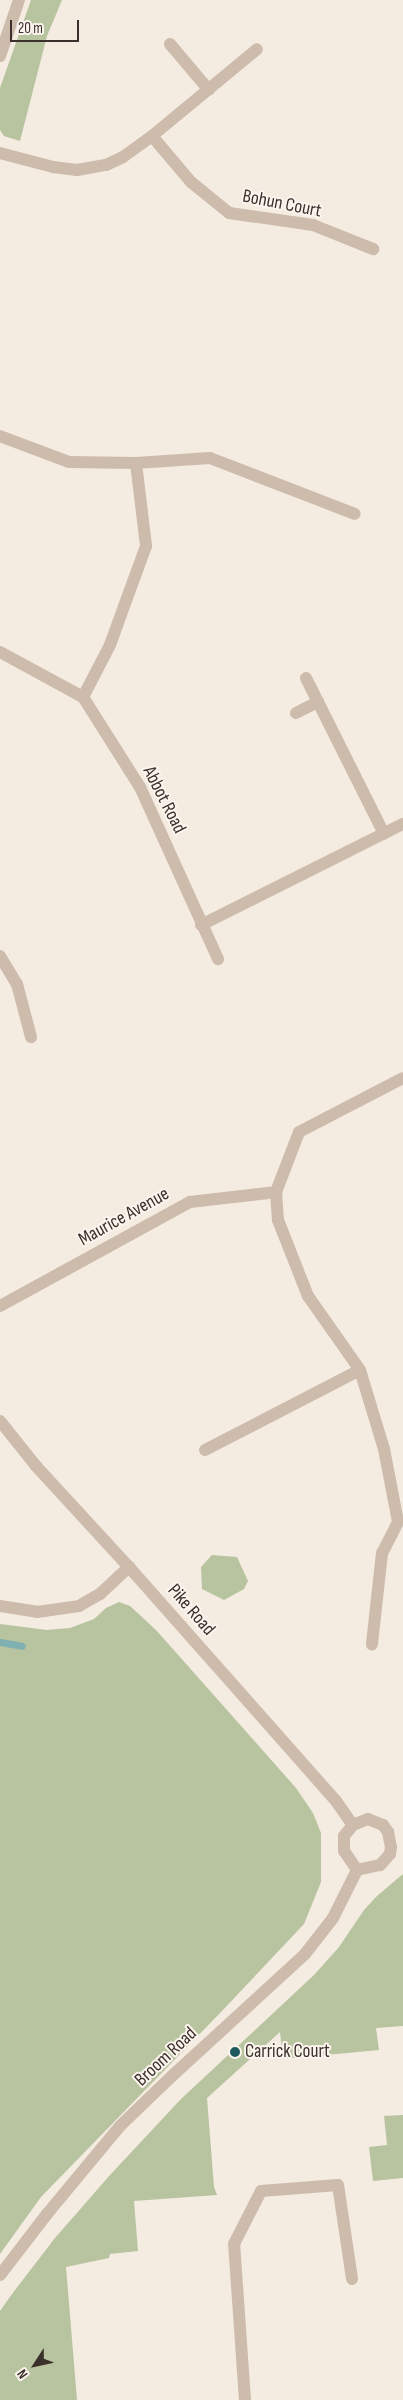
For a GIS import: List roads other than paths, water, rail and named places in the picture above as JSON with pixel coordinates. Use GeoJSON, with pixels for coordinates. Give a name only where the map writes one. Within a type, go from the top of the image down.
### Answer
{"type":"FeatureCollection","features":[{"type":"Feature","properties":{"kind":"street"},"geometry":{"type":"LineString","coordinates":[[0,56],[19,0]]}},
{"type":"Feature","properties":{"kind":"street"},"geometry":{"type":"LineString","coordinates":[[170,44],[209,90]]}},
{"type":"Feature","properties":{"kind":"street"},"geometry":{"type":"LineString","coordinates":[[0,153],[53,167],[89,169],[106,165],[123,157],[152,136],[257,49]]}},
{"type":"Feature","properties":{"kind":"street","name":"Bohun Court"},"geometry":{"type":"LineString","coordinates":[[152,136],[191,182],[229,213],[313,225],[374,249]]}},
{"type":"Feature","properties":{"kind":"street"},"geometry":{"type":"LineString","coordinates":[[0,436],[69,462],[136,463],[210,458],[355,514]]}},
{"type":"Feature","properties":{"kind":"street"},"geometry":{"type":"LineString","coordinates":[[83,697],[110,645],[146,546],[136,463]]}},
{"type":"Feature","properties":{"kind":"street","name":"Abbot Road"},"geometry":{"type":"LineString","coordinates":[[0,652],[83,697],[140,787],[218,959]]}},
{"type":"Feature","properties":{"kind":"street"},"geometry":{"type":"LineString","coordinates":[[306,678],[384,834]]}},
{"type":"Feature","properties":{"kind":"street"},"geometry":{"type":"LineString","coordinates":[[296,713],[318,702]]}},
{"type":"Feature","properties":{"kind":"street"},"geometry":{"type":"LineString","coordinates":[[201,924],[403,824]]}},
{"type":"Feature","properties":{"kind":"street"},"geometry":{"type":"LineString","coordinates":[[0,956],[17,984],[31,1037]]}},
{"type":"Feature","properties":{"kind":"street"},"geometry":{"type":"LineString","coordinates":[[372,1644],[382,1553],[398,1522],[384,1449],[360,1370],[308,1296],[278,1220],[276,1192],[299,1132],[403,1078]]}},
{"type":"Feature","properties":{"kind":"street","name":"Maurice Avenue"},"geometry":{"type":"LineString","coordinates":[[0,1306],[190,1202],[276,1192]]}},
{"type":"Feature","properties":{"kind":"street"},"geometry":{"type":"LineString","coordinates":[[205,1450],[360,1370]]}},
{"type":"Feature","properties":{"kind":"street","name":"Pike Road"},"geometry":{"type":"LineString","coordinates":[[0,1421],[36,1466],[129,1567],[336,1801],[353,1824]]}},
{"type":"Feature","properties":{"kind":"street"},"geometry":{"type":"LineString","coordinates":[[0,1606],[37,1612],[79,1606],[100,1594],[129,1567]]}},
{"type":"Feature","properties":{"kind":"street"},"geometry":{"type":"LineString","coordinates":[[368,1819],[376,1821],[383,1825],[397,1839],[390,1854],[373,1868],[357,1870],[347,1857],[343,1844],[344,1836],[353,1824],[368,1819]]}},
{"type":"Feature","properties":{"kind":"street","name":"Broom Road"},"geometry":{"type":"LineString","coordinates":[[0,2274],[120,2126],[305,1954],[333,1918],[357,1870]]}},
{"type":"Feature","properties":{"kind":"street"},"geometry":{"type":"LineString","coordinates":[[245,2400],[234,2244],[261,2191],[338,2185],[352,2279]]}},
{"type":"Feature","properties":{"kind":"waterway"},"geometry":{"type":"LineString","coordinates":[[0,1642],[22,1646]]}},
{"type":"Feature","properties":{"kind":"place","name":"Carrick Court"},"geometry":{"type":"Point","coordinates":[235,2052]}}]}
